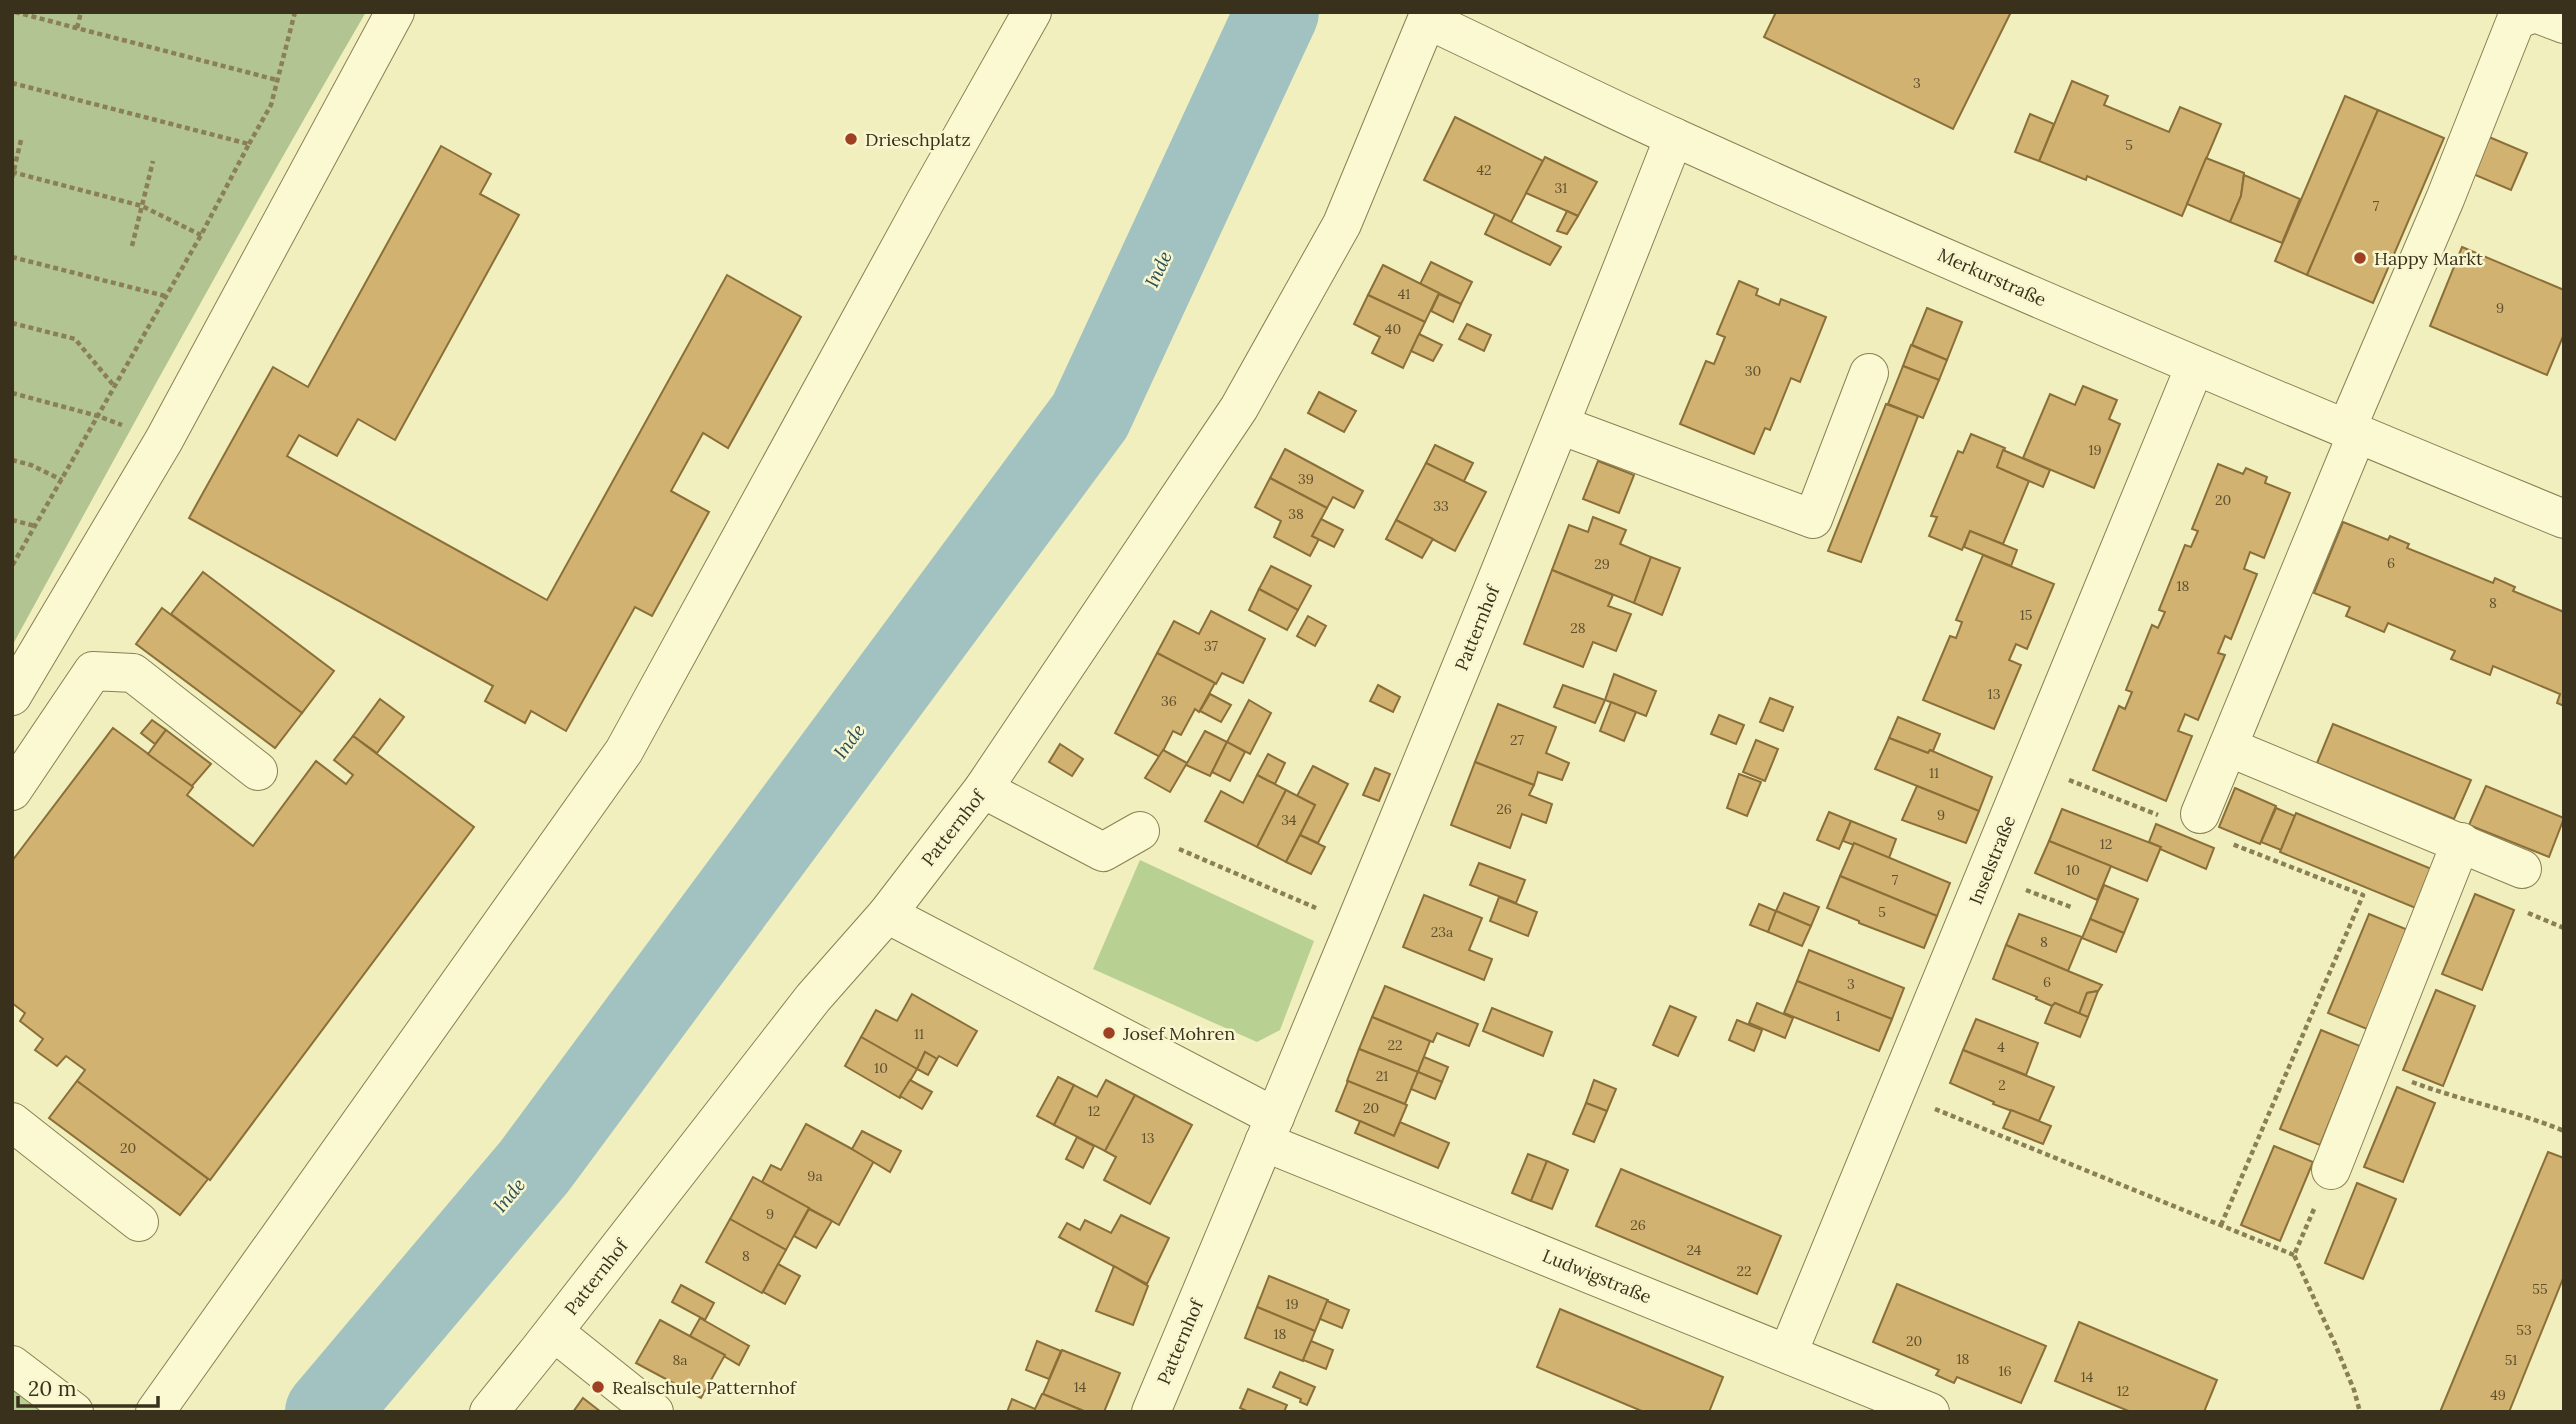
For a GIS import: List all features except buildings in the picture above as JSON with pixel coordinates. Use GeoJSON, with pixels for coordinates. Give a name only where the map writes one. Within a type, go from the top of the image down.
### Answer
{"type":"FeatureCollection","features":[{"type":"Feature","properties":{"kind":"street"},"geometry":{"type":"LineString","coordinates":[[12,696],[164,440],[395,12]]}},
{"type":"Feature","properties":{"kind":"street"},"geometry":{"type":"LineString","coordinates":[[155,1412],[624,751],[919,212],[1032,12]]}},
{"type":"Feature","properties":{"kind":"street"},"geometry":{"type":"LineString","coordinates":[[2197,824],[2516,20],[2535,13],[2564,24]]}},
{"type":"Feature","properties":{"kind":"street","name":"Merkurstraße"},"geometry":{"type":"LineString","coordinates":[[1429,16],[1674,137],[2196,366],[2564,519]]}},
{"type":"Feature","properties":{"kind":"street","name":"Patternhof"},"geometry":{"type":"LineString","coordinates":[[489,1412],[813,998],[887,914],[983,789],[1239,408],[1342,225],[1429,16]]}},
{"type":"Feature","properties":{"kind":"street","name":"Patternhof"},"geometry":{"type":"LineString","coordinates":[[1151,1412],[1357,922],[1560,425],[1674,137]]}},
{"type":"Feature","properties":{"kind":"street","name":"Inselstraße"},"geometry":{"type":"LineString","coordinates":[[1788,1353],[2196,366]]}},
{"type":"Feature","properties":{"kind":"street"},"geometry":{"type":"LineString","coordinates":[[1560,425],[1812,519],[1869,373]]}},
{"type":"Feature","properties":{"kind":"street"},"geometry":{"type":"LineString","coordinates":[[12,791],[93,671],[133,673],[258,771]]}},
{"type":"Feature","properties":{"kind":"street"},"geometry":{"type":"LineString","coordinates":[[2228,747],[2522,869]]}},
{"type":"Feature","properties":{"kind":"street"},"geometry":{"type":"LineString","coordinates":[[983,789],[1103,852],[1140,831]]}},
{"type":"Feature","properties":{"kind":"street"},"geometry":{"type":"LineString","coordinates":[[2331,1170],[2461,842]]}},
{"type":"Feature","properties":{"kind":"street"},"geometry":{"type":"LineString","coordinates":[[887,914],[1270,1130]]}},
{"type":"Feature","properties":{"kind":"street"},"geometry":{"type":"LineString","coordinates":[[12,1122],[139,1222]]}},
{"type":"Feature","properties":{"kind":"street","name":"Ludwigstraße"},"geometry":{"type":"LineString","coordinates":[[1270,1130],[1930,1412]]}},
{"type":"Feature","properties":{"kind":"street"},"geometry":{"type":"LineString","coordinates":[[554,1332],[654,1412]]}},
{"type":"Feature","properties":{"kind":"street"},"geometry":{"type":"LineString","coordinates":[[12,1365],[74,1412]]}},
{"type":"Feature","properties":{"kind":"path"},"geometry":{"type":"LineString","coordinates":[[15,12],[277,80]]}},
{"type":"Feature","properties":{"kind":"path"},"geometry":{"type":"LineString","coordinates":[[77,28],[81,12]]}},
{"type":"Feature","properties":{"kind":"path"},"geometry":{"type":"LineString","coordinates":[[12,566],[201,234],[271,105],[295,12]]}},
{"type":"Feature","properties":{"kind":"path"},"geometry":{"type":"LineString","coordinates":[[12,83],[249,144]]}},
{"type":"Feature","properties":{"kind":"path"},"geometry":{"type":"LineString","coordinates":[[22,139],[13,174],[142,206],[201,234]]}},
{"type":"Feature","properties":{"kind":"path"},"geometry":{"type":"LineString","coordinates":[[132,246],[153,161]]}},
{"type":"Feature","properties":{"kind":"path"},"geometry":{"type":"LineString","coordinates":[[12,257],[165,296]]}},
{"type":"Feature","properties":{"kind":"path"},"geometry":{"type":"LineString","coordinates":[[12,323],[75,339],[115,387]]}},
{"type":"Feature","properties":{"kind":"path"},"geometry":{"type":"LineString","coordinates":[[12,393],[98,416]]}},
{"type":"Feature","properties":{"kind":"path"},"geometry":{"type":"LineString","coordinates":[[12,460],[31,465],[62,481]]}},
{"type":"Feature","properties":{"kind":"path"},"geometry":{"type":"LineString","coordinates":[[12,520],[35,526]]}},
{"type":"Feature","properties":{"kind":"path"},"geometry":{"type":"LineString","coordinates":[[2031,766],[2197,824],[2362,895],[2221,1225]]}},
{"type":"Feature","properties":{"kind":"path"},"geometry":{"type":"LineString","coordinates":[[1140,831],[1293,900],[1357,922]]}},
{"type":"Feature","properties":{"kind":"path"},"geometry":{"type":"LineString","coordinates":[[2372,1067],[2438,1092],[2504,1110],[2564,1131]]}},
{"type":"Feature","properties":{"kind":"path"},"geometry":{"type":"LineString","coordinates":[[1896,1093],[2294,1255],[2335,1344],[2360,1412]]}},
{"type":"Feature","properties":{"kind":"path"},"geometry":{"type":"LineString","coordinates":[[2294,1255],[2331,1170]]}},
{"type":"Feature","properties":{"kind":"green space"},"geometry":{"type":"Polygon","coordinates":[[[12,12],[366,12],[231,249],[12,646],[12,12]]]}},
{"type":"Feature","properties":{"kind":"green space"},"geometry":{"type":"Polygon","coordinates":[[[1140,860],[1314,941],[1280,1030],[1257,1042],[1093,969],[1140,860]]]}},
{"type":"Feature","properties":{"kind":"green space"},"geometry":{"type":"Polygon","coordinates":[[[12,1388],[43,1412],[12,1412],[12,1388]]]}},
{"type":"Feature","properties":{"kind":"waterway","name":"Inde"},"geometry":{"type":"LineString","coordinates":[[327,1412],[534,1167],[1090,416],[1277,12]]}},
{"type":"Feature","properties":{"kind":"place","name":"Drieschplatz"},"geometry":{"type":"Point","coordinates":[851,139]}},
{"type":"Feature","properties":{"kind":"place","name":"Happy Markt"},"geometry":{"type":"Point","coordinates":[2360,258]}},
{"type":"Feature","properties":{"kind":"place","name":"Josef Mohren"},"geometry":{"type":"Point","coordinates":[1109,1033]}},
{"type":"Feature","properties":{"kind":"place","name":"Realschule Patternhof"},"geometry":{"type":"Point","coordinates":[598,1387]}}]}
